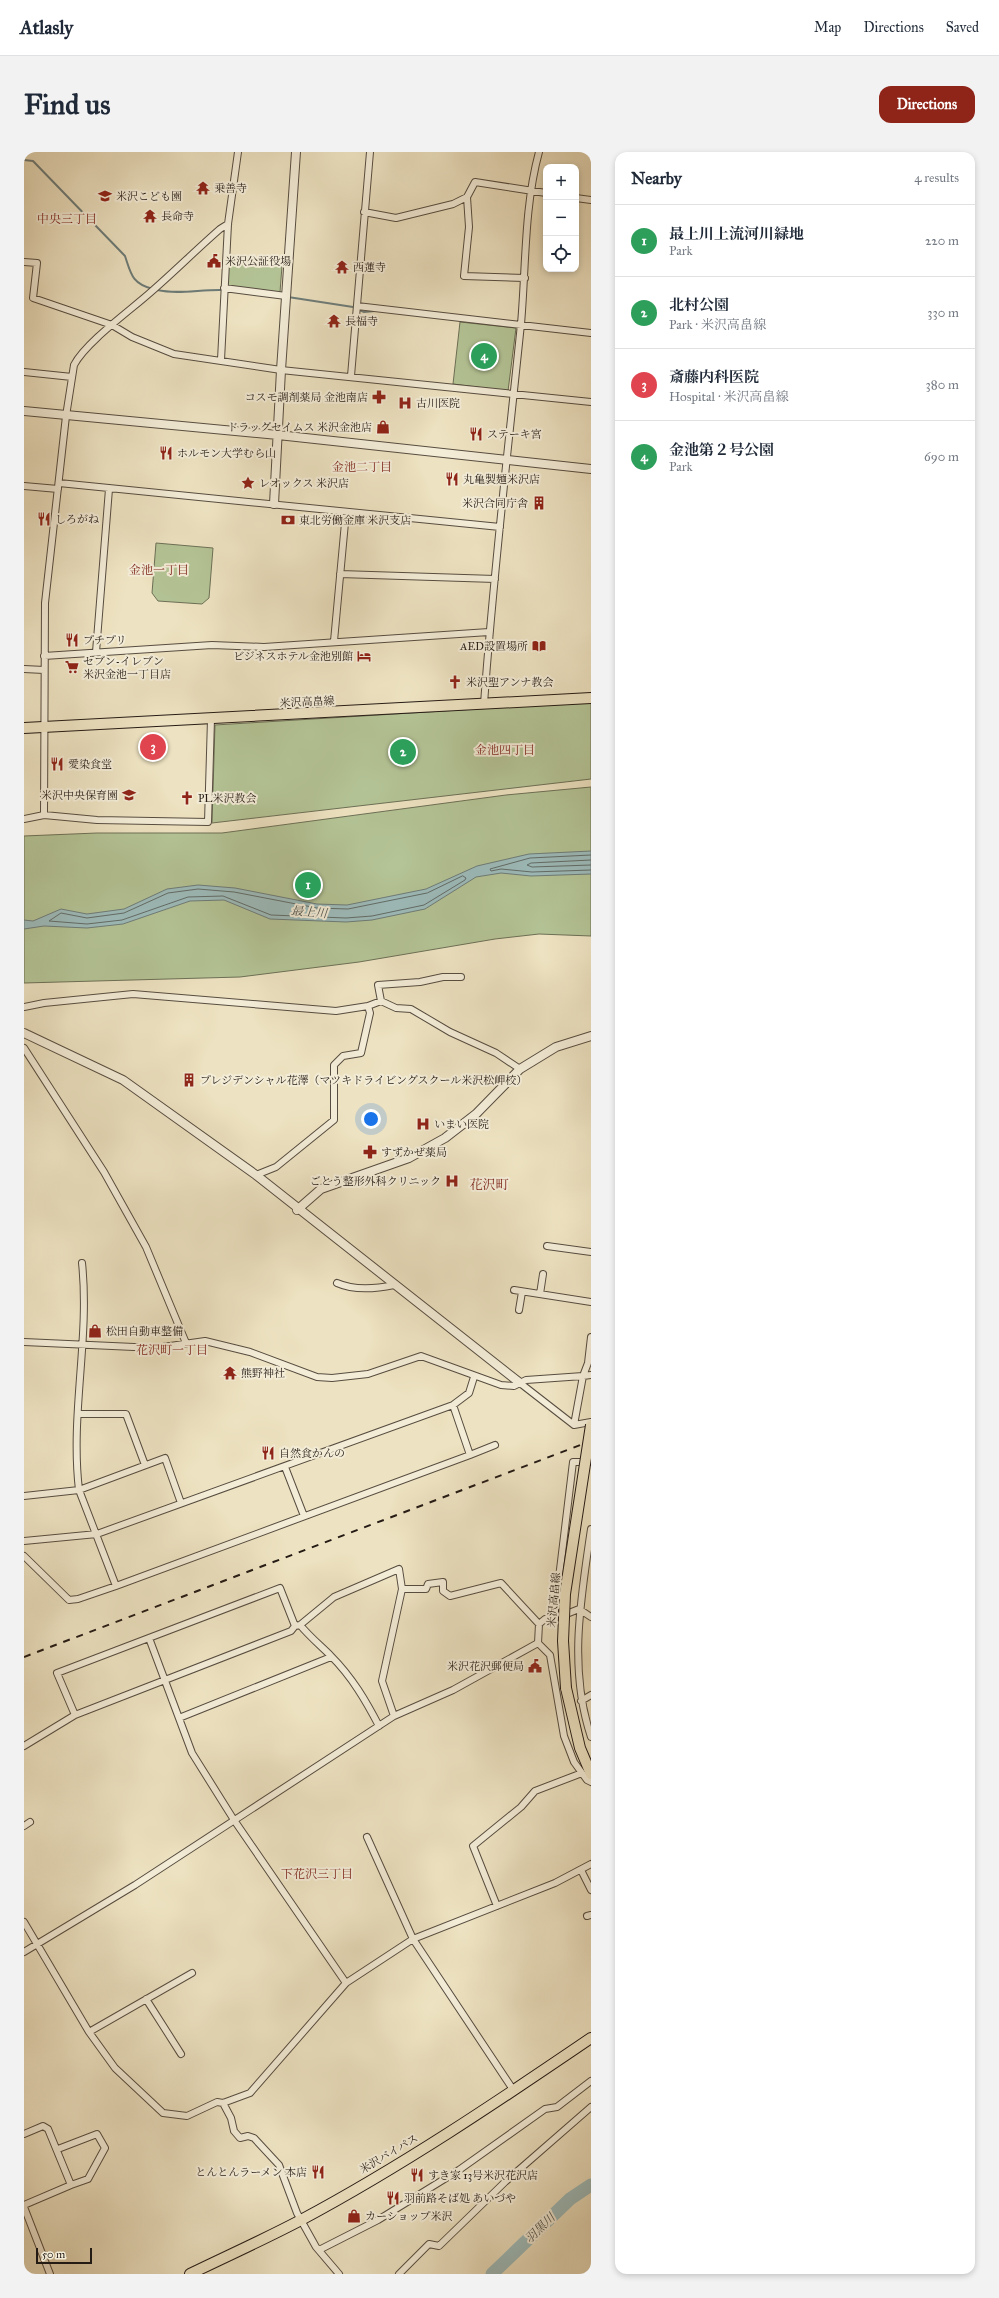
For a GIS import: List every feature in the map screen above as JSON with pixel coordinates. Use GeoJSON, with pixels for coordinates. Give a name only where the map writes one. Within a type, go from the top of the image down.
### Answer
{"type":"FeatureCollection","features":[{"type":"Feature","properties":{"kind":"main road","name":"米沢高畠線"},"geometry":{"type":"LineString","coordinates":[[24,728],[591,698]]}},
{"type":"Feature","properties":{"kind":"main road","name":"米沢高畠線"},"geometry":{"type":"LineString","coordinates":[[587,1774],[566,1688],[563,1641],[565,1594],[591,1424]]}},
{"type":"Feature","properties":{"kind":"main road","name":"米沢バイパス"},"geometry":{"type":"LineString","coordinates":[[190,2274],[302,2220],[514,2091],[591,2038]]}},
{"type":"Feature","properties":{"kind":"street"},"geometry":{"type":"LineString","coordinates":[[221,360],[228,224],[238,152]]}},
{"type":"Feature","properties":{"kind":"street"},"geometry":{"type":"LineString","coordinates":[[274,504],[281,370],[296,152]]}},
{"type":"Feature","properties":{"kind":"street"},"geometry":{"type":"LineString","coordinates":[[350,376],[370,152]]}},
{"type":"Feature","properties":{"kind":"street"},"geometry":{"type":"LineString","coordinates":[[484,704],[489,632],[508,461],[512,394],[525,278],[531,191],[539,152]]}},
{"type":"Feature","properties":{"kind":"street"},"geometry":{"type":"LineString","coordinates":[[525,278],[464,276],[469,227],[468,197],[475,182],[543,193]]}},
{"type":"Feature","properties":{"kind":"street"},"geometry":{"type":"LineString","coordinates":[[364,212],[396,218],[453,204],[468,197]]}},
{"type":"Feature","properties":{"kind":"street"},"geometry":{"type":"LineString","coordinates":[[579,198],[591,200]]}},
{"type":"Feature","properties":{"kind":"street"},"geometry":{"type":"LineString","coordinates":[[44,815],[45,603],[66,416],[72,377],[78,358],[112,325],[153,291],[220,228],[228,224]]}},
{"type":"Feature","properties":{"kind":"street"},"geometry":{"type":"LineString","coordinates":[[24,262],[37,263],[33,298],[112,325],[132,337],[174,354],[281,370],[591,402]]}},
{"type":"Feature","properties":{"kind":"street"},"geometry":{"type":"LineString","coordinates":[[224,288],[286,296]]}},
{"type":"Feature","properties":{"kind":"street"},"geometry":{"type":"LineString","coordinates":[[357,306],[591,333]]}},
{"type":"Feature","properties":{"kind":"street"},"geometry":{"type":"LineString","coordinates":[[24,372],[72,377]]}},
{"type":"Feature","properties":{"kind":"street"},"geometry":{"type":"LineString","coordinates":[[24,411],[278,435],[591,470]]}},
{"type":"Feature","properties":{"kind":"street"},"geometry":{"type":"LineString","coordinates":[[24,486],[109,489],[500,527]]}},
{"type":"Feature","properties":{"kind":"street"},"geometry":{"type":"LineString","coordinates":[[96,652],[109,489]]}},
{"type":"Feature","properties":{"kind":"street"},"geometry":{"type":"LineString","coordinates":[[334,641],[346,512]]}},
{"type":"Feature","properties":{"kind":"street"},"geometry":{"type":"LineString","coordinates":[[340,574],[495,579]]}},
{"type":"Feature","properties":{"kind":"street"},"geometry":{"type":"LineString","coordinates":[[44,656],[212,645],[264,647],[334,641],[489,632]]}},
{"type":"Feature","properties":{"kind":"street"},"geometry":{"type":"LineString","coordinates":[[24,669],[44,670]]}},
{"type":"Feature","properties":{"kind":"street"},"geometry":{"type":"LineString","coordinates":[[24,819],[44,815],[97,820],[208,822],[211,719]]}},
{"type":"Feature","properties":{"kind":"street"},"geometry":{"type":"LineString","coordinates":[[381,1002],[378,985],[420,982],[443,977],[461,977]]}},
{"type":"Feature","properties":{"kind":"street"},"geometry":{"type":"LineString","coordinates":[[24,1007],[44,1003],[133,994],[336,1011],[368,1006],[381,1002],[396,1008],[412,1009],[450,1032],[496,1053],[520,1069]]}},
{"type":"Feature","properties":{"kind":"street"},"geometry":{"type":"LineString","coordinates":[[256,1175],[276,1168],[334,1120],[334,1065],[343,1056],[361,1053],[370,1013],[368,1006]]}},
{"type":"Feature","properties":{"kind":"street"},"geometry":{"type":"LineString","coordinates":[[24,1033],[123,1080],[256,1175],[297,1210],[574,1425],[591,1424]]}},
{"type":"Feature","properties":{"kind":"street"},"geometry":{"type":"LineString","coordinates":[[297,1210],[321,1189],[409,1158],[445,1138],[476,1114],[520,1069],[556,1047],[591,1036]]}},
{"type":"Feature","properties":{"kind":"street"},"geometry":{"type":"LineString","coordinates":[[24,1048],[104,1172],[146,1247],[186,1343]]}},
{"type":"Feature","properties":{"kind":"street"},"geometry":{"type":"LineString","coordinates":[[547,1246],[591,1252]]}},
{"type":"Feature","properties":{"kind":"street"},"geometry":{"type":"LineString","coordinates":[[82,1263],[84,1287],[78,1414],[79,1490],[116,1586]]}},
{"type":"Feature","properties":{"kind":"street"},"geometry":{"type":"LineString","coordinates":[[540,1294],[543,1274]]}},
{"type":"Feature","properties":{"kind":"street"},"geometry":{"type":"LineString","coordinates":[[337,1283],[346,1287],[376,1289],[394,1285]]}},
{"type":"Feature","properties":{"kind":"street"},"geometry":{"type":"LineString","coordinates":[[514,1290],[591,1302]]}},
{"type":"Feature","properties":{"kind":"street"},"geometry":{"type":"LineString","coordinates":[[520,1310],[522,1292]]}},
{"type":"Feature","properties":{"kind":"street"},"geometry":{"type":"LineString","coordinates":[[574,1425],[583,1376],[588,1363],[591,1337]]}},
{"type":"Feature","properties":{"kind":"street"},"geometry":{"type":"LineString","coordinates":[[24,1342],[156,1348],[205,1341],[250,1352],[317,1377],[368,1374],[421,1356],[474,1377],[501,1385],[514,1386],[526,1380],[591,1375]]}},
{"type":"Feature","properties":{"kind":"street"},"geometry":{"type":"LineString","coordinates":[[24,1541],[97,1534],[285,1467],[454,1405],[469,1393],[474,1377]]}},
{"type":"Feature","properties":{"kind":"street"},"geometry":{"type":"LineString","coordinates":[[454,1405],[470,1455]]}},
{"type":"Feature","properties":{"kind":"street"},"geometry":{"type":"LineString","coordinates":[[78,1414],[126,1414],[145,1465]]}},
{"type":"Feature","properties":{"kind":"street"},"geometry":{"type":"LineString","coordinates":[[24,1556],[69,1600],[78,1599],[495,1445]]}},
{"type":"Feature","properties":{"kind":"street"},"geometry":{"type":"LineString","coordinates":[[24,1496],[79,1490],[165,1458],[181,1504]]}},
{"type":"Feature","properties":{"kind":"street"},"geometry":{"type":"LineString","coordinates":[[554,1619],[573,1462],[591,1462]]}},
{"type":"Feature","properties":{"kind":"street"},"geometry":{"type":"LineString","coordinates":[[285,1467],[304,1516]]}},
{"type":"Feature","properties":{"kind":"street"},"geometry":{"type":"LineString","coordinates":[[591,1529],[579,1609],[577,1660],[581,1701],[591,1737]]}},
{"type":"Feature","properties":{"kind":"street"},"geometry":{"type":"LineString","coordinates":[[24,1746],[75,1715],[291,1631],[334,1597],[399,1569],[402,1589],[382,1681],[394,1716]]}},
{"type":"Feature","properties":{"kind":"street"},"geometry":{"type":"LineString","coordinates":[[402,1589],[426,1589],[428,1584],[444,1582],[443,1591],[450,1596],[501,1583],[539,1624],[538,1643],[550,1655],[564,1736],[574,1762],[587,1774],[591,1782]]}},
{"type":"Feature","properties":{"kind":"street"},"geometry":{"type":"LineString","coordinates":[[75,1715],[57,1673],[280,1588],[298,1626],[332,1656],[361,1691],[379,1726]]}},
{"type":"Feature","properties":{"kind":"street"},"geometry":{"type":"LineString","coordinates":[[539,1624],[545,1619],[554,1619],[579,1609]]}},
{"type":"Feature","properties":{"kind":"street"},"geometry":{"type":"LineString","coordinates":[[579,1609],[591,1616]]}},
{"type":"Feature","properties":{"kind":"street"},"geometry":{"type":"LineString","coordinates":[[149,1638],[192,1753],[234,1820],[346,1983]]}},
{"type":"Feature","properties":{"kind":"street"},"geometry":{"type":"LineString","coordinates":[[24,1952],[136,1885],[394,1716],[453,1690],[538,1643]]}},
{"type":"Feature","properties":{"kind":"street"},"geometry":{"type":"LineString","coordinates":[[179,1718],[332,1656]]}},
{"type":"Feature","properties":{"kind":"street"},"geometry":{"type":"LineString","coordinates":[[581,1701],[591,1695]]}},
{"type":"Feature","properties":{"kind":"street"},"geometry":{"type":"LineString","coordinates":[[497,1906],[473,1846],[521,1807],[534,1791],[587,1774]]}},
{"type":"Feature","properties":{"kind":"street"},"geometry":{"type":"LineString","coordinates":[[24,1826],[30,1822]]}},
{"type":"Feature","properties":{"kind":"street"},"geometry":{"type":"LineString","coordinates":[[367,1837],[413,1939],[514,2091]]}},
{"type":"Feature","properties":{"kind":"street"},"geometry":{"type":"LineString","coordinates":[[24,1922],[89,2032],[115,2068],[163,2113],[187,2116],[217,2102],[222,2103],[250,2093],[346,1983],[413,1939],[555,1883],[591,1864]]}},
{"type":"Feature","properties":{"kind":"street"},"geometry":{"type":"LineString","coordinates":[[581,1870],[591,1890]]}},
{"type":"Feature","properties":{"kind":"street"},"geometry":{"type":"LineString","coordinates":[[89,2032],[192,1973]]}},
{"type":"Feature","properties":{"kind":"street"},"geometry":{"type":"LineString","coordinates":[[146,1999],[181,2054]]}},
{"type":"Feature","properties":{"kind":"street"},"geometry":{"type":"LineString","coordinates":[[319,2250],[378,2220],[459,2170],[545,2110],[557,2107],[591,2081]]}},
{"type":"Feature","properties":{"kind":"street"},"geometry":{"type":"LineString","coordinates":[[222,2103],[231,2118],[234,2131],[240,2138],[248,2136],[254,2138],[279,2165],[293,2206],[319,2250],[339,2274]]}},
{"type":"Feature","properties":{"kind":"street"},"geometry":{"type":"LineString","coordinates":[[399,2274],[428,2244],[439,2246],[505,2182],[591,2107]]}},
{"type":"Feature","properties":{"kind":"street"},"geometry":{"type":"LineString","coordinates":[[24,2134],[43,2126],[48,2129],[58,2149],[71,2185]]}},
{"type":"Feature","properties":{"kind":"street"},"geometry":{"type":"LineString","coordinates":[[50,2274],[24,2206],[88,2179],[104,2148],[97,2134],[58,2149]]}},
{"type":"Feature","properties":{"kind":"green space"},"geometry":{"type":"Polygon","coordinates":[[[229,259],[282,266],[280,292],[227,287],[229,259]]]}},
{"type":"Feature","properties":{"kind":"green space"},"geometry":{"type":"Polygon","coordinates":[[[460,322],[516,328],[508,391],[453,384],[460,322]]]}},
{"type":"Feature","properties":{"kind":"green space"},"geometry":{"type":"Polygon","coordinates":[[[156,543],[213,548],[209,598],[202,604],[158,601],[152,593],[156,543]]]}},
{"type":"Feature","properties":{"kind":"green space"},"geometry":{"type":"Polygon","coordinates":[[[591,702],[591,779],[212,823],[215,725],[591,702]]]}},
{"type":"Feature","properties":{"kind":"green space"},"geometry":{"type":"Polygon","coordinates":[[[591,787],[591,936],[539,934],[495,939],[359,962],[240,977],[24,983],[24,836],[97,833],[222,833],[506,795],[591,787]]]}},
{"type":"Feature","properties":{"kind":"water","name":"最上川"},"geometry":{"type":"Polygon","coordinates":[[[591,851],[591,874],[531,876],[501,873],[476,877],[425,909],[372,920],[346,922],[270,919],[224,900],[190,901],[123,924],[87,928],[44,926],[24,929],[24,920],[33,921],[61,909],[87,914],[124,909],[167,889],[198,885],[235,888],[317,904],[347,905],[426,889],[477,866],[529,854],[591,851]]]}},
{"type":"Feature","properties":{"kind":"waterway"},"geometry":{"type":"LineString","coordinates":[[24,160],[33,161],[125,256],[131,273],[136,281],[153,289]]}},
{"type":"Feature","properties":{"kind":"waterway"},"geometry":{"type":"LineString","coordinates":[[157,290],[174,292],[224,290]]}},
{"type":"Feature","properties":{"kind":"waterway"},"geometry":{"type":"LineString","coordinates":[[288,297],[353,307],[364,312],[375,311]]}},
{"type":"Feature","properties":{"kind":"waterway","name":"羽黒川"},"geometry":{"type":"LineString","coordinates":[[492,2274],[570,2199],[591,2185]]}},
{"type":"Feature","properties":{"kind":"railway"},"geometry":{"type":"LineString","coordinates":[[24,1657],[591,1441]]}},
{"type":"Feature","properties":{"kind":"place","name":"乗善寺"},"geometry":{"type":"Point","coordinates":[203,188]}},
{"type":"Feature","properties":{"kind":"place","name":"米沢こども園"},"geometry":{"type":"Point","coordinates":[105,196]}},
{"type":"Feature","properties":{"kind":"place","name":"長命寺"},"geometry":{"type":"Point","coordinates":[150,216]}},
{"type":"Feature","properties":{"kind":"place","name":"米沢公証役場"},"geometry":{"type":"Point","coordinates":[214,261]}},
{"type":"Feature","properties":{"kind":"place","name":"西蓮寺"},"geometry":{"type":"Point","coordinates":[342,267]}},
{"type":"Feature","properties":{"kind":"place","name":"長福寺"},"geometry":{"type":"Point","coordinates":[334,321]}},
{"type":"Feature","properties":{"kind":"place","name":"金池第２号公園"},"geometry":{"type":"Point","coordinates":[484,356]}},
{"type":"Feature","properties":{"kind":"place","name":"コスモ調剤薬局 金池南店"},"geometry":{"type":"Point","coordinates":[379,397]}},
{"type":"Feature","properties":{"kind":"place","name":"古川医院"},"geometry":{"type":"Point","coordinates":[405,403]}},
{"type":"Feature","properties":{"kind":"place","name":"ドラッグセイムス 米沢金池店"},"geometry":{"type":"Point","coordinates":[383,427]}},
{"type":"Feature","properties":{"kind":"place","name":"ステーキ宮"},"geometry":{"type":"Point","coordinates":[476,434]}},
{"type":"Feature","properties":{"kind":"place","name":"ホルモン大学むら山"},"geometry":{"type":"Point","coordinates":[166,453]}},
{"type":"Feature","properties":{"kind":"place","name":"丸亀製麺米沢店"},"geometry":{"type":"Point","coordinates":[452,479]}},
{"type":"Feature","properties":{"kind":"place","name":"レオックス 米沢店"},"geometry":{"type":"Point","coordinates":[248,483]}},
{"type":"Feature","properties":{"kind":"place","name":"米沢合同庁舎"},"geometry":{"type":"Point","coordinates":[539,503]}},
{"type":"Feature","properties":{"kind":"place","name":"しろがね"},"geometry":{"type":"Point","coordinates":[44,519]}},
{"type":"Feature","properties":{"kind":"place","name":"東北労働金庫 米沢支店"},"geometry":{"type":"Point","coordinates":[288,520]}},
{"type":"Feature","properties":{"kind":"place","name":"プチプリ"},"geometry":{"type":"Point","coordinates":[72,640]}},
{"type":"Feature","properties":{"kind":"place","name":"AED設置場所"},"geometry":{"type":"Point","coordinates":[539,646]}},
{"type":"Feature","properties":{"kind":"place","name":"ビジネスホテル金池別館"},"geometry":{"type":"Point","coordinates":[364,656]}},
{"type":"Feature","properties":{"kind":"place","name":"セブン-イレブン 米沢金池一丁目店"},"geometry":{"type":"Point","coordinates":[72,667]}},
{"type":"Feature","properties":{"kind":"place","name":"米沢聖アンナ教会"},"geometry":{"type":"Point","coordinates":[455,682]}},
{"type":"Feature","properties":{"kind":"place","name":"斎藤内科医院"},"geometry":{"type":"Point","coordinates":[153,747]}},
{"type":"Feature","properties":{"kind":"place","name":"北村公園"},"geometry":{"type":"Point","coordinates":[403,752]}},
{"type":"Feature","properties":{"kind":"place","name":"愛染食堂"},"geometry":{"type":"Point","coordinates":[57,764]}},
{"type":"Feature","properties":{"kind":"place","name":"米沢中央保育園"},"geometry":{"type":"Point","coordinates":[129,795]}},
{"type":"Feature","properties":{"kind":"place","name":"PL米沢教会"},"geometry":{"type":"Point","coordinates":[187,798]}},
{"type":"Feature","properties":{"kind":"place","name":"最上川上流河川緑地"},"geometry":{"type":"Point","coordinates":[308,885]}},
{"type":"Feature","properties":{"kind":"place","name":"プレジデンシャル花澤（マツキドライビングスクール米沢松岬校）"},"geometry":{"type":"Point","coordinates":[189,1080]}},
{"type":"Feature","properties":{"kind":"place","name":"いまい医院"},"geometry":{"type":"Point","coordinates":[423,1124]}},
{"type":"Feature","properties":{"kind":"place","name":"すずかぜ薬局"},"geometry":{"type":"Point","coordinates":[370,1152]}},
{"type":"Feature","properties":{"kind":"place","name":"ごとう整形外科クリニック"},"geometry":{"type":"Point","coordinates":[452,1181]}},
{"type":"Feature","properties":{"kind":"place","name":"松田自動車整備"},"geometry":{"type":"Point","coordinates":[95,1331]}},
{"type":"Feature","properties":{"kind":"place","name":"熊野神社"},"geometry":{"type":"Point","coordinates":[230,1373]}},
{"type":"Feature","properties":{"kind":"place","name":"自然食かんの"},"geometry":{"type":"Point","coordinates":[268,1453]}},
{"type":"Feature","properties":{"kind":"place","name":"米沢花沢郵便局"},"geometry":{"type":"Point","coordinates":[535,1666]}},
{"type":"Feature","properties":{"kind":"place","name":"とんとんラーメン 本店"},"geometry":{"type":"Point","coordinates":[318,2172]}},
{"type":"Feature","properties":{"kind":"place","name":"すき家 13号米沢花沢店"},"geometry":{"type":"Point","coordinates":[417,2175]}},
{"type":"Feature","properties":{"kind":"place","name":"羽前路そば処 あいづや"},"geometry":{"type":"Point","coordinates":[393,2198]}},
{"type":"Feature","properties":{"kind":"place","name":"カーショップ米沢"},"geometry":{"type":"Point","coordinates":[354,2216]}},
{"type":"Feature","properties":{"kind":"district","name":"中央三丁目"},"geometry":{"type":"Point","coordinates":[67,219]}},
{"type":"Feature","properties":{"kind":"district","name":"金池二丁目"},"geometry":{"type":"Point","coordinates":[362,467]}},
{"type":"Feature","properties":{"kind":"district","name":"金池一丁目"},"geometry":{"type":"Point","coordinates":[159,570]}},
{"type":"Feature","properties":{"kind":"district","name":"金池四丁目"},"geometry":{"type":"Point","coordinates":[505,750]}},
{"type":"Feature","properties":{"kind":"district","name":"花沢町"},"geometry":{"type":"Point","coordinates":[489,1185]}},
{"type":"Feature","properties":{"kind":"district","name":"花沢町一丁目"},"geometry":{"type":"Point","coordinates":[172,1350]}},
{"type":"Feature","properties":{"kind":"district","name":"下花沢三丁目"},"geometry":{"type":"Point","coordinates":[317,1874]}}]}
